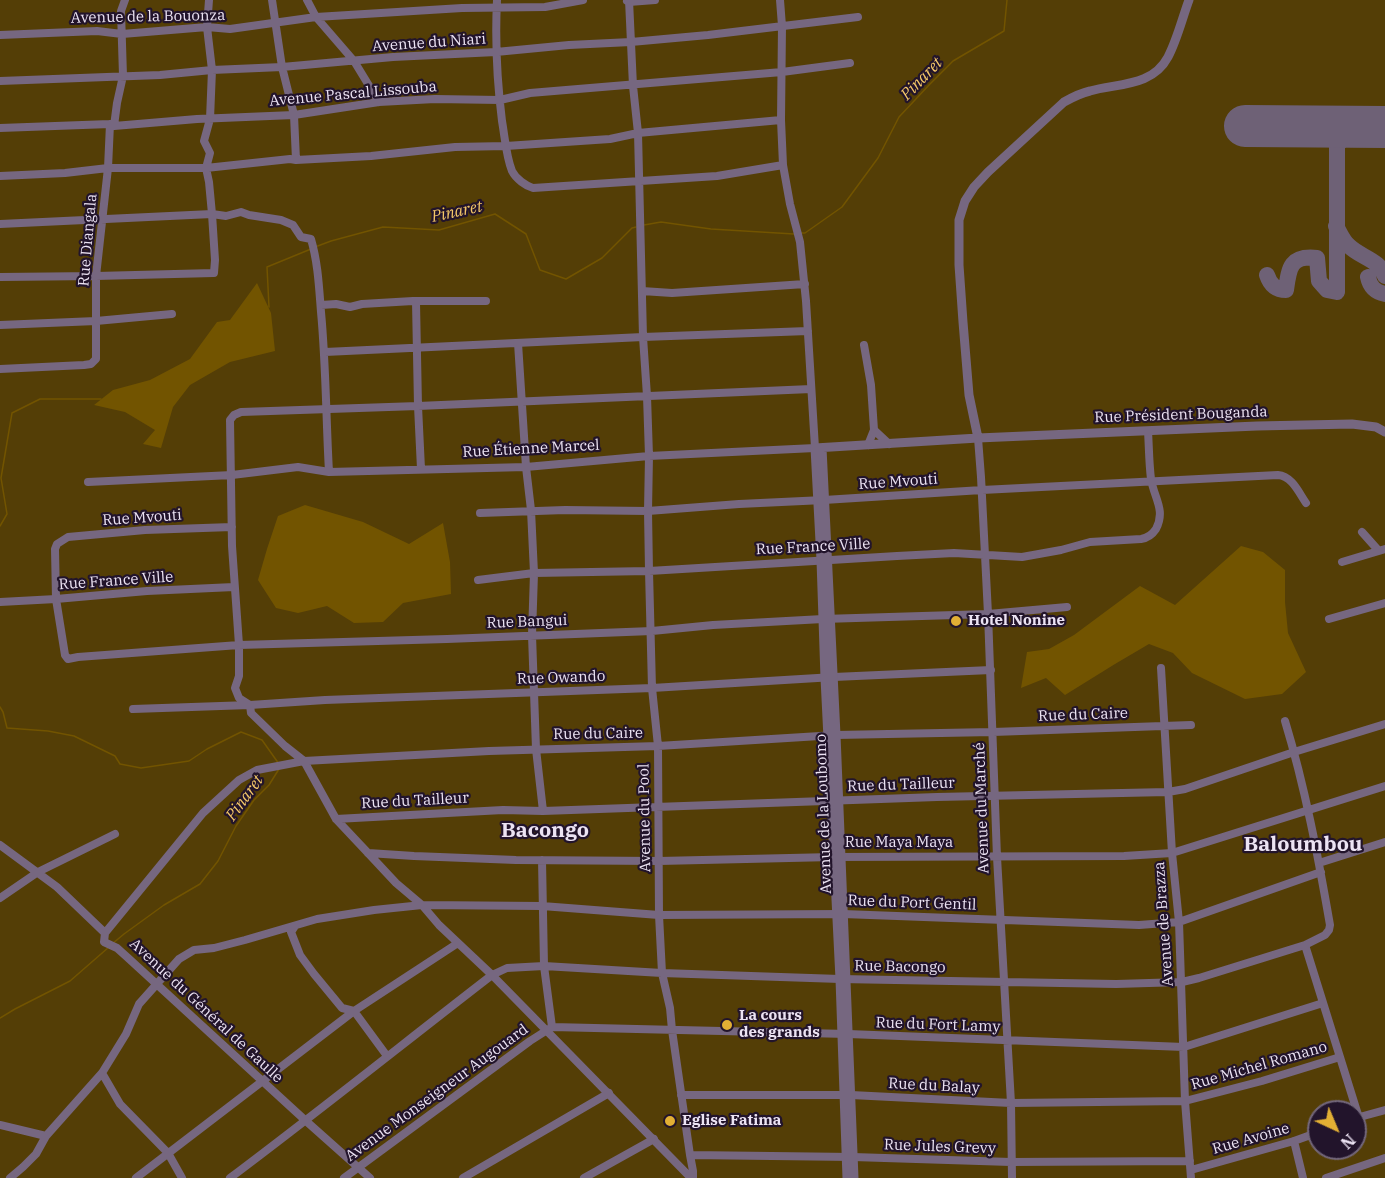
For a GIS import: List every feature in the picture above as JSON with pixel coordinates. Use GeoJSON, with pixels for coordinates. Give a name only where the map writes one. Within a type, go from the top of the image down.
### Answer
{"type":"FeatureCollection","features":[{"type":"Feature","properties":{"kind":"street","name":"Rue Diangala"},"geometry":{"type":"LineString","coordinates":[[0,369],[84,365],[91,364],[96,359],[96,276],[112,125],[123,76],[121,11],[125,0]]}},
{"type":"Feature","properties":{"kind":"street"},"geometry":{"type":"LineString","coordinates":[[0,277],[214,273],[212,214],[206,168],[210,153],[204,141],[210,119],[212,70],[207,27],[208,0]]}},
{"type":"Feature","properties":{"kind":"street"},"geometry":{"type":"LineString","coordinates":[[272,0],[282,67],[294,115],[296,160]]}},
{"type":"Feature","properties":{"kind":"street"},"geometry":{"type":"LineString","coordinates":[[307,0],[316,17],[354,61],[379,102]]}},
{"type":"Feature","properties":{"kind":"street","name":"Avenue de la Bouonza"},"geometry":{"type":"LineString","coordinates":[[0,35],[97,31],[122,34],[207,27],[230,28],[316,17],[497,4],[545,7],[583,0]]}},
{"type":"Feature","properties":{"kind":"street"},"geometry":{"type":"LineString","coordinates":[[628,1],[655,0]]}},
{"type":"Feature","properties":{"kind":"street"},"geometry":{"type":"LineString","coordinates":[[780,0],[783,165],[800,242],[805,284],[813,435],[819,448]]}},
{"type":"Feature","properties":{"kind":"street"},"geometry":{"type":"LineString","coordinates":[[978,438],[969,395],[959,265],[959,220],[965,201],[988,172],[1064,102],[1089,91],[1141,81],[1161,68],[1169,57],[1189,0]]}},
{"type":"Feature","properties":{"kind":"street","name":"Avenue du Pool"},"geometry":{"type":"LineString","coordinates":[[628,1],[640,181],[643,337],[649,456],[652,688],[658,746],[659,915],[662,973],[670,1008],[693,1171],[692,1178]]}},
{"type":"Feature","properties":{"kind":"street"},"geometry":{"type":"LineString","coordinates":[[497,4],[496,52],[506,146],[513,174],[527,187],[717,176],[783,165]]}},
{"type":"Feature","properties":{"kind":"street","name":"Avenue du Niari"},"geometry":{"type":"LineString","coordinates":[[0,81],[160,75],[631,42],[858,17]]}},
{"type":"Feature","properties":{"kind":"street","name":"Avenue Pascal Lissouba"},"geometry":{"type":"LineString","coordinates":[[0,128],[112,125],[294,115],[379,102],[435,99],[500,100],[530,93],[633,86],[850,63]]}},
{"type":"Feature","properties":{"kind":"street"},"geometry":{"type":"LineString","coordinates":[[0,176],[65,173],[108,168],[206,168],[290,159],[371,156],[455,147],[610,139],[638,133],[781,120]]}},
{"type":"Feature","properties":{"kind":"street"},"geometry":{"type":"LineString","coordinates":[[0,224],[212,214],[226,216],[241,212],[281,220],[293,225],[301,237],[311,239],[319,275],[325,352],[329,472]]}},
{"type":"Feature","properties":{"kind":"street"},"geometry":{"type":"LineString","coordinates":[[642,291],[672,292],[805,284]]}},
{"type":"Feature","properties":{"kind":"street"},"geometry":{"type":"LineString","coordinates":[[321,305],[336,304],[350,307],[362,304],[412,301],[486,301]]}},
{"type":"Feature","properties":{"kind":"street"},"geometry":{"type":"LineString","coordinates":[[416,302],[422,469]]}},
{"type":"Feature","properties":{"kind":"street"},"geometry":{"type":"LineString","coordinates":[[0,324],[96,321],[172,315]]}},
{"type":"Feature","properties":{"kind":"street"},"geometry":{"type":"LineString","coordinates":[[325,352],[807,331]]}},
{"type":"Feature","properties":{"kind":"street"},"geometry":{"type":"LineString","coordinates":[[518,343],[531,510],[536,748],[543,811]]}},
{"type":"Feature","properties":{"kind":"street"},"geometry":{"type":"LineString","coordinates":[[864,345],[871,385],[874,430],[868,445]]}},
{"type":"Feature","properties":{"kind":"street"},"geometry":{"type":"LineString","coordinates":[[692,1178],[549,1029],[458,943],[422,905],[396,883],[336,819],[304,761],[251,713],[250,705],[238,698],[235,688],[239,676],[239,645],[234,587],[230,420],[241,412],[811,389]]}},
{"type":"Feature","properties":{"kind":"street","name":"Rue Président Bouganda"},"geometry":{"type":"LineString","coordinates":[[978,438],[1352,424],[1376,427],[1385,432]]}},
{"type":"Feature","properties":{"kind":"street"},"geometry":{"type":"LineString","coordinates":[[874,430],[890,444]]}},
{"type":"Feature","properties":{"kind":"street"},"geometry":{"type":"LineString","coordinates":[[1148,431],[1152,481]]}},
{"type":"Feature","properties":{"kind":"street","name":"Rue Étienne Marcel"},"geometry":{"type":"LineString","coordinates":[[88,482],[232,475],[298,468],[329,472],[526,467],[649,456],[978,438]]}},
{"type":"Feature","properties":{"kind":"street","name":"Avenue du Marché"},"geometry":{"type":"LineString","coordinates":[[978,438],[991,670],[1000,919],[1011,1103],[1012,1178]]}},
{"type":"Feature","properties":{"kind":"street","name":"Avenue de la Loubomo"},"geometry":{"type":"LineString","coordinates":[[819,448],[844,1034],[850,1157],[854,1178]]}},
{"type":"Feature","properties":{"kind":"street","name":"Rue Mvouti"},"geometry":{"type":"LineString","coordinates":[[480,513],[531,510],[648,511],[982,490],[1283,475],[1288,478],[1306,503]]}},
{"type":"Feature","properties":{"kind":"street","name":"Rue France Ville"},"geometry":{"type":"LineString","coordinates":[[478,580],[534,573],[649,571],[825,559],[954,554],[1022,557],[1090,542],[1147,538],[1160,520],[1152,481]]}},
{"type":"Feature","properties":{"kind":"street","name":"Rue Mvouti"},"geometry":{"type":"LineString","coordinates":[[56,599],[55,549],[57,544],[68,537],[144,530],[232,527]]}},
{"type":"Feature","properties":{"kind":"street"},"geometry":{"type":"LineString","coordinates":[[1342,562],[1382,550],[1362,531]]}},
{"type":"Feature","properties":{"kind":"street","name":"Rue France Ville"},"geometry":{"type":"LineString","coordinates":[[0,602],[234,587]]}},
{"type":"Feature","properties":{"kind":"street","name":"Rue Bangui"},"geometry":{"type":"LineString","coordinates":[[56,599],[65,655],[68,659],[239,645],[652,631],[827,619],[988,614],[1067,607]]}},
{"type":"Feature","properties":{"kind":"street"},"geometry":{"type":"LineString","coordinates":[[1329,619],[1385,603]]}},
{"type":"Feature","properties":{"kind":"street","name":"Avenue de Brazza"},"geometry":{"type":"LineString","coordinates":[[1161,668],[1172,853],[1179,922],[1185,1101],[1191,1174]]}},
{"type":"Feature","properties":{"kind":"street","name":"Rue Owando"},"geometry":{"type":"LineString","coordinates":[[133,709],[652,688],[991,670]]}},
{"type":"Feature","properties":{"kind":"street"},"geometry":{"type":"LineString","coordinates":[[1285,721],[1321,872]]}},
{"type":"Feature","properties":{"kind":"street","name":"Rue du Tailleur"},"geometry":{"type":"LineString","coordinates":[[336,819],[503,810],[543,811],[1168,792],[1185,789],[1385,724]]}},
{"type":"Feature","properties":{"kind":"street","name":"Rue du Caire"},"geometry":{"type":"LineString","coordinates":[[105,933],[203,813],[239,780],[257,770],[304,761],[536,748],[658,746],[832,736],[1191,725]]}},
{"type":"Feature","properties":{"kind":"street","name":"Rue Maya Maya"},"geometry":{"type":"LineString","coordinates":[[368,853],[542,860],[659,861],[837,857],[1124,856],[1172,853],[1385,786]]}},
{"type":"Feature","properties":{"kind":"street"},"geometry":{"type":"LineString","coordinates":[[0,898],[38,872],[115,834]]}},
{"type":"Feature","properties":{"kind":"street"},"geometry":{"type":"LineString","coordinates":[[1319,863],[1385,842]]}},
{"type":"Feature","properties":{"kind":"street"},"geometry":{"type":"LineString","coordinates":[[0,845],[57,887],[105,933]]}},
{"type":"Feature","properties":{"kind":"street"},"geometry":{"type":"LineString","coordinates":[[542,860],[544,966],[549,1029]]}},
{"type":"Feature","properties":{"kind":"street","name":"Rue du Port Gentil"},"geometry":{"type":"LineString","coordinates":[[10,1178],[36,1154],[46,1137],[102,1072],[126,1034],[139,1004],[179,959],[194,950],[214,948],[317,919],[422,905],[542,906],[659,915],[840,914],[1139,924],[1179,922],[1321,872]]}},
{"type":"Feature","properties":{"kind":"street","name":"Rue Bacongo"},"geometry":{"type":"LineString","coordinates":[[492,975],[507,968],[544,966],[662,973],[843,979],[1116,984],[1182,982],[1305,945],[1325,935],[1330,925],[1321,872]]}},
{"type":"Feature","properties":{"kind":"street"},"geometry":{"type":"LineString","coordinates":[[295,926],[291,932],[300,955],[342,1008],[354,1011],[387,1056]]}},
{"type":"Feature","properties":{"kind":"street","name":"Avenue du Général de Gaulle"},"geometry":{"type":"LineString","coordinates":[[105,933],[104,942],[117,948],[370,1178]]}},
{"type":"Feature","properties":{"kind":"street"},"geometry":{"type":"LineString","coordinates":[[136,1178],[354,1011],[458,943]]}},
{"type":"Feature","properties":{"kind":"street"},"geometry":{"type":"LineString","coordinates":[[1305,945],[1352,1100]]}},
{"type":"Feature","properties":{"kind":"street"},"geometry":{"type":"LineString","coordinates":[[230,1178],[492,975]]}},
{"type":"Feature","properties":{"kind":"street","name":"Rue du Fort Lamy"},"geometry":{"type":"LineString","coordinates":[[549,1029],[844,1034],[1184,1047],[1323,1003]]}},
{"type":"Feature","properties":{"kind":"street","name":"Avenue Monseigneur Augouard"},"geometry":{"type":"LineString","coordinates":[[344,1178],[549,1029]]}},
{"type":"Feature","properties":{"kind":"street","name":"Rue Michel Romano"},"geometry":{"type":"LineString","coordinates":[[1185,1101],[1340,1057]]}},
{"type":"Feature","properties":{"kind":"street"},"geometry":{"type":"LineString","coordinates":[[102,1072],[120,1104],[168,1153],[182,1178]]}},
{"type":"Feature","properties":{"kind":"street"},"geometry":{"type":"LineString","coordinates":[[463,1178],[609,1093]]}},
{"type":"Feature","properties":{"kind":"street","name":"Rue du Balay"},"geometry":{"type":"LineString","coordinates":[[681,1095],[848,1095],[1011,1103],[1185,1101]]}},
{"type":"Feature","properties":{"kind":"street"},"geometry":{"type":"LineString","coordinates":[[1367,1115],[1385,1110]]}},
{"type":"Feature","properties":{"kind":"street"},"geometry":{"type":"LineString","coordinates":[[0,1125],[46,1137]]}},
{"type":"Feature","properties":{"kind":"street","name":"Rue Avoine"},"geometry":{"type":"LineString","coordinates":[[1191,1174],[1307,1136]]}},
{"type":"Feature","properties":{"kind":"street"},"geometry":{"type":"LineString","coordinates":[[584,1178],[654,1139]]}},
{"type":"Feature","properties":{"kind":"street"},"geometry":{"type":"LineString","coordinates":[[1294,1141],[1303,1178]]}},
{"type":"Feature","properties":{"kind":"street","name":"Rue Jules Grevy"},"geometry":{"type":"LineString","coordinates":[[690,1155],[1011,1162],[1190,1161]]}},
{"type":"Feature","properties":{"kind":"street","name":"Avenue de la Loubomo"},"geometry":{"type":"LineString","coordinates":[[847,1178],[850,1157]]}},
{"type":"Feature","properties":{"kind":"street"},"geometry":{"type":"LineString","coordinates":[[1326,1178],[1385,1158]]}},
{"type":"Feature","properties":{"kind":"shaded area"},"geometry":{"type":"Polygon","coordinates":[[[0,0],[1385,0],[1385,1178],[0,1178],[0,0]]]}},
{"type":"Feature","properties":{"kind":"shaded area"},"geometry":{"type":"Polygon","coordinates":[[[257,283],[271,313],[275,351],[230,362],[190,385],[173,407],[161,448],[143,444],[155,430],[125,412],[94,405],[113,390],[150,380],[190,359],[217,322],[230,320],[257,283]]]}},
{"type":"Feature","properties":{"kind":"shaded area"},"geometry":{"type":"Polygon","coordinates":[[[305,505],[363,522],[409,544],[443,523],[450,562],[451,594],[403,603],[383,622],[354,623],[327,606],[298,613],[276,608],[258,580],[278,516],[305,505]]]}},
{"type":"Feature","properties":{"kind":"shaded area"},"geometry":{"type":"Polygon","coordinates":[[[1241,546],[1263,552],[1285,570],[1288,633],[1306,672],[1282,694],[1245,699],[1192,673],[1173,653],[1149,644],[1065,695],[1046,678],[1021,688],[1027,652],[1049,649],[1074,635],[1140,586],[1175,605],[1241,546]]]}},
{"type":"Feature","properties":{"kind":"waterway","name":"Pinaret"},"geometry":{"type":"LineString","coordinates":[[801,233],[805,233],[842,207],[878,158],[899,117],[953,61],[1004,31],[1007,0]]}},
{"type":"Feature","properties":{"kind":"waterway","name":"Pinaret"},"geometry":{"type":"LineString","coordinates":[[315,247],[383,227],[439,230],[495,214],[526,234],[540,270],[566,279],[602,258],[632,228],[636,227]]}},
{"type":"Feature","properties":{"kind":"waterway","name":"Pinaret"},"geometry":{"type":"LineString","coordinates":[[644,225],[661,222],[711,229],[794,234]]}},
{"type":"Feature","properties":{"kind":"waterway","name":"Pinaret"},"geometry":{"type":"LineString","coordinates":[[269,307],[267,267],[311,249]]}},
{"type":"Feature","properties":{"kind":"waterway","name":"Pinaret"},"geometry":{"type":"LineString","coordinates":[[0,526],[7,514],[1,478],[12,413],[40,399],[101,399]]}},
{"type":"Feature","properties":{"kind":"waterway","name":"Pinaret"},"geometry":{"type":"LineString","coordinates":[[0,707],[7,728],[48,731],[74,736],[115,756],[120,764],[141,768],[189,761],[241,732],[262,740],[279,764]]}},
{"type":"Feature","properties":{"kind":"waterway","name":"Pinaret"},"geometry":{"type":"LineString","coordinates":[[112,944],[164,905],[200,884],[218,861],[236,826],[279,769]]}},
{"type":"Feature","properties":{"kind":"waterway","name":"Pinaret"},"geometry":{"type":"LineString","coordinates":[[0,1018],[70,981],[109,947]]}},
{"type":"Feature","properties":{"kind":"taxiway"},"geometry":{"type":"LineString","coordinates":[[1267,275],[1273,286],[1286,290],[1292,265],[1301,259],[1317,258],[1319,281],[1327,290],[1337,292],[1337,145],[1318,127]]}},
{"type":"Feature","properties":{"kind":"taxiway"},"geometry":{"type":"LineString","coordinates":[[1337,145],[1356,127]]}},
{"type":"Feature","properties":{"kind":"taxiway"},"geometry":{"type":"LineString","coordinates":[[1336,226],[1347,244],[1379,266],[1385,276]]}},
{"type":"Feature","properties":{"kind":"taxiway"},"geometry":{"type":"LineString","coordinates":[[1368,277],[1370,284],[1378,292],[1385,294]]}},
{"type":"Feature","properties":{"kind":"runway"},"geometry":{"type":"LineString","coordinates":[[1245,126],[1385,127]]}},
{"type":"Feature","properties":{"kind":"place","name":"Hotel Nonine"},"geometry":{"type":"Point","coordinates":[956,621]}},
{"type":"Feature","properties":{"kind":"place","name":"La cours des grands"},"geometry":{"type":"Point","coordinates":[727,1025]}},
{"type":"Feature","properties":{"kind":"place","name":"Eglise Fatima"},"geometry":{"type":"Point","coordinates":[670,1121]}},
{"type":"Feature","properties":{"kind":"district","name":"Bacongo"},"geometry":{"type":"Point","coordinates":[545,831]}},
{"type":"Feature","properties":{"kind":"district","name":"Baloumbou"},"geometry":{"type":"Point","coordinates":[1303,845]}}]}
